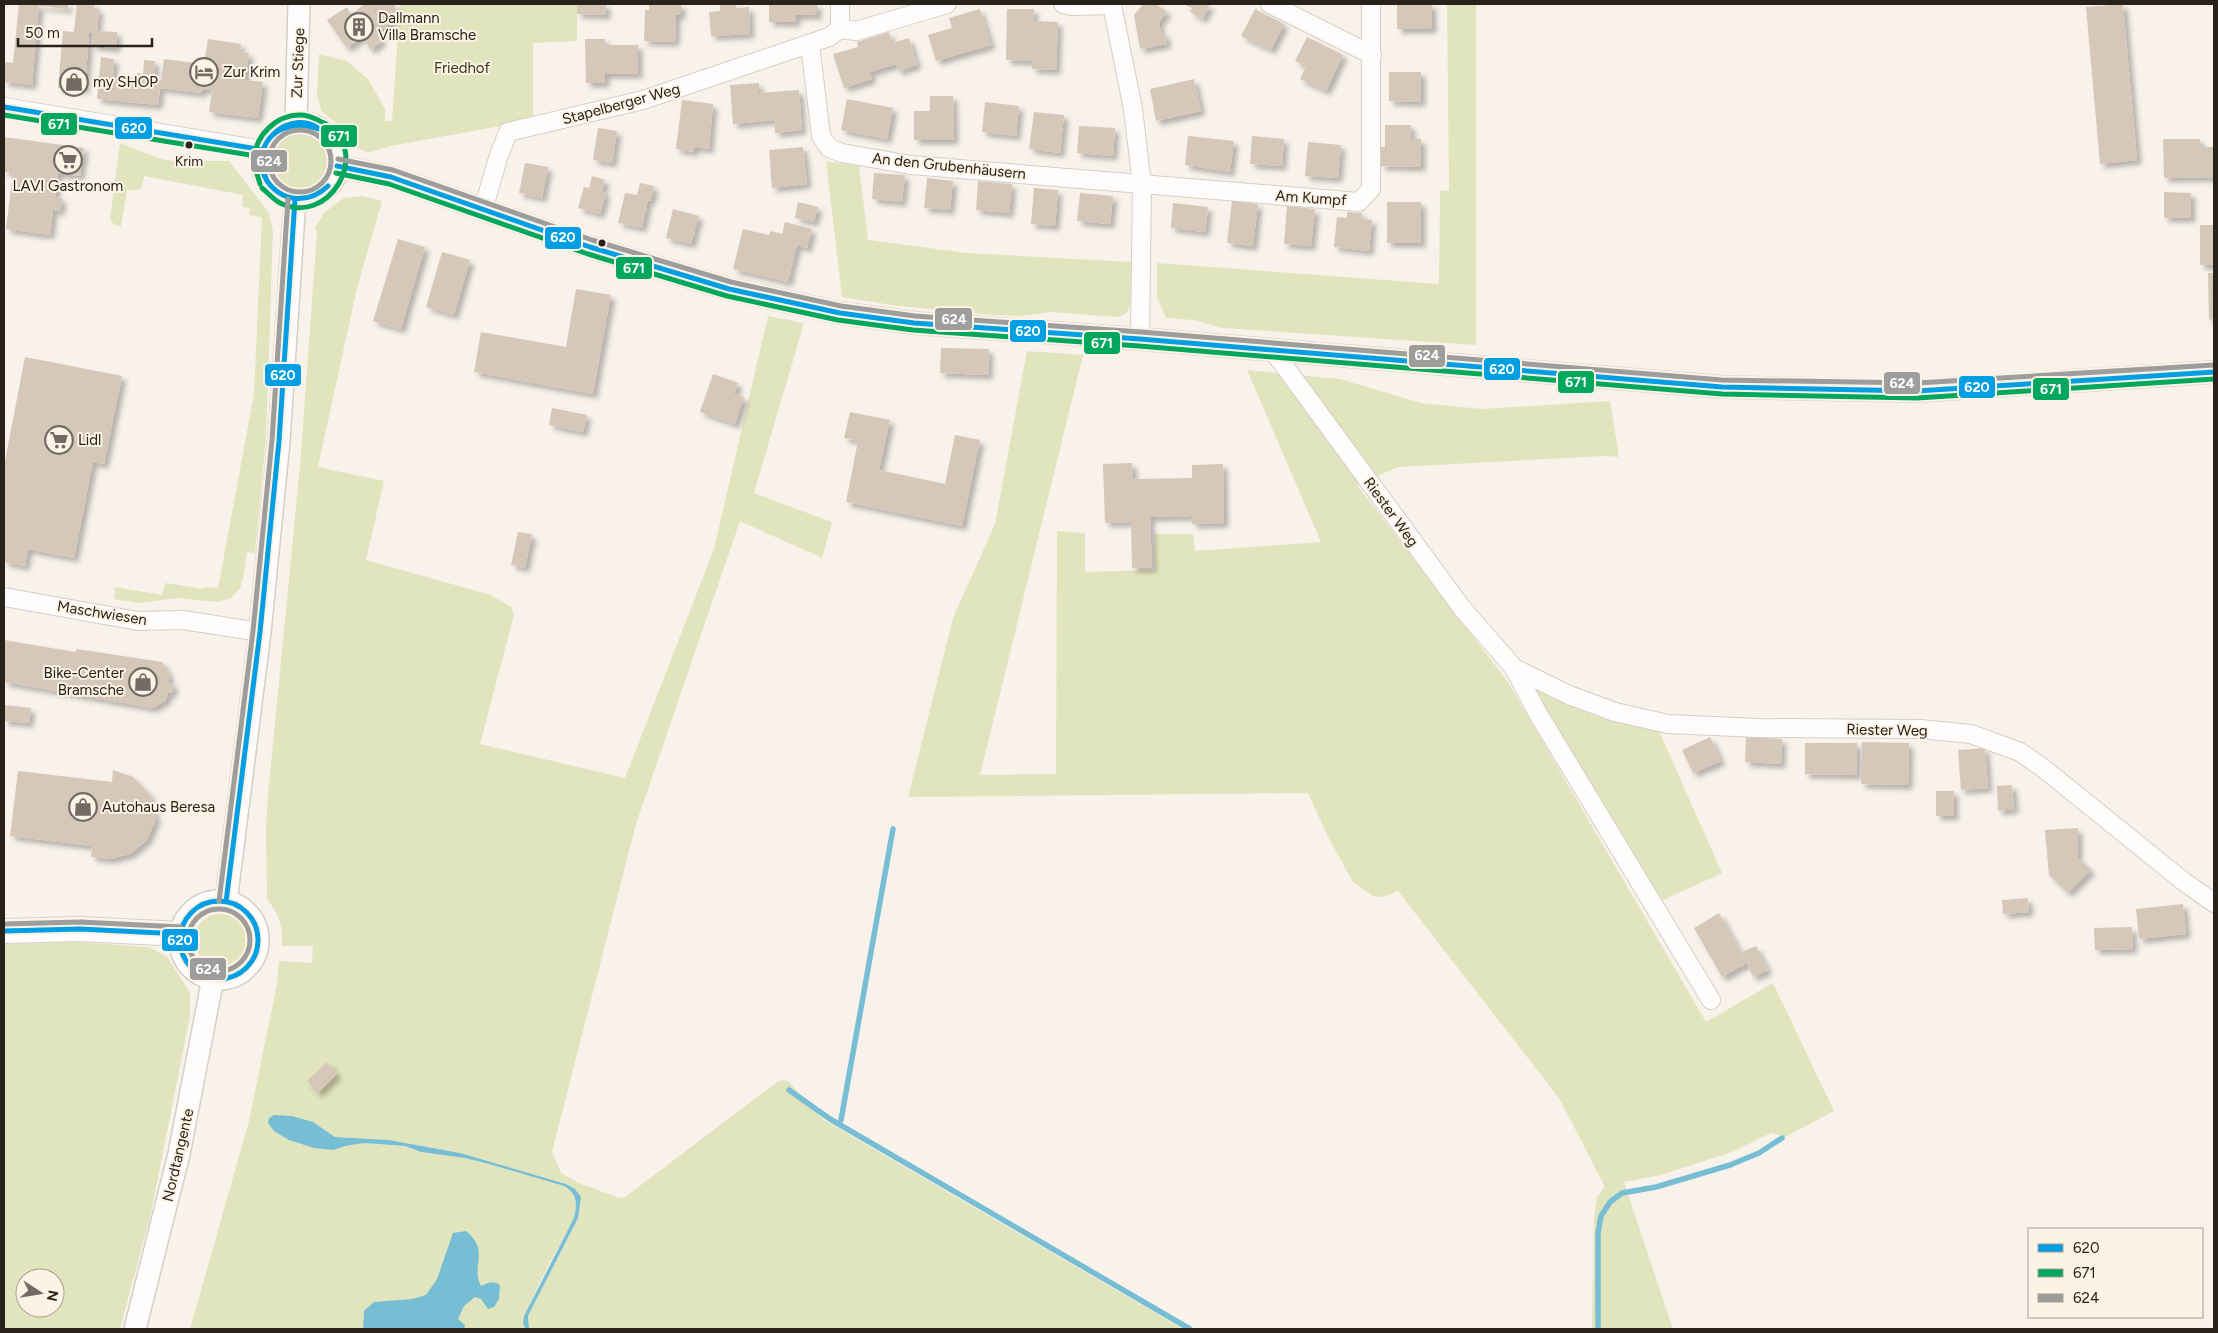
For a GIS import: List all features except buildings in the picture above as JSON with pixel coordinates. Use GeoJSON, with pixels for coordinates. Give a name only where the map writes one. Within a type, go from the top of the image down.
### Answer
{"type":"FeatureCollection","features":[{"type":"Feature","properties":{"kind":"main road"},"geometry":{"type":"LineString","coordinates":[[4,932],[80,929],[181,934]]}},
{"type":"Feature","properties":{"kind":"street","name":"Zur Stiege"},"geometry":{"type":"LineString","coordinates":[[296,123],[299,4]]}},
{"type":"Feature","properties":{"kind":"street"},"geometry":{"type":"LineString","coordinates":[[840,4],[840,29]]}},
{"type":"Feature","properties":{"kind":"street"},"geometry":{"type":"LineString","coordinates":[[810,44],[830,37],[840,29],[856,31],[947,4]]}},
{"type":"Feature","properties":{"kind":"street"},"geometry":{"type":"LineString","coordinates":[[1063,4],[1072,6],[1114,5],[1133,109],[1142,185],[1140,339]]}},
{"type":"Feature","properties":{"kind":"street"},"geometry":{"type":"LineString","coordinates":[[1270,4],[1372,55]]}},
{"type":"Feature","properties":{"kind":"street","name":"Am Kumpf"},"geometry":{"type":"LineString","coordinates":[[1142,185],[1359,202],[1371,189],[1371,4]]}},
{"type":"Feature","properties":{"kind":"street","name":"An den Grubenhäusern"},"geometry":{"type":"LineString","coordinates":[[810,44],[821,136],[830,148],[842,153],[911,165],[1142,185]]}},
{"type":"Feature","properties":{"kind":"street","name":"Stapelberger Weg"},"geometry":{"type":"LineString","coordinates":[[483,210],[498,158],[508,132],[643,100],[810,44]]}},
{"type":"Feature","properties":{"kind":"street"},"geometry":{"type":"LineString","coordinates":[[4,107],[263,150]]}},
{"type":"Feature","properties":{"kind":"street"},"geometry":{"type":"LineString","coordinates":[[296,123],[314,126],[328,136],[335,146],[338,157],[333,180],[317,196],[306,199],[294,199],[279,193],[267,182],[261,161],[263,150],[275,131],[285,125],[296,123]]}},
{"type":"Feature","properties":{"kind":"street"},"geometry":{"type":"LineString","coordinates":[[337,166],[391,177],[483,210],[729,289],[796,305],[914,323],[1140,339],[1274,352],[1722,387],[1790,390],[1917,391],[2214,372]]}},
{"type":"Feature","properties":{"kind":"street"},"geometry":{"type":"LineString","coordinates":[[226,902],[260,632],[279,442],[294,199]]}},
{"type":"Feature","properties":{"kind":"street","name":"Riester Weg"},"geometry":{"type":"LineString","coordinates":[[1274,352],[1462,608],[1514,668],[1537,712],[1711,1000]]}},
{"type":"Feature","properties":{"kind":"street","name":"Maschwiesen"},"geometry":{"type":"LineString","coordinates":[[4,597],[138,621],[183,620],[260,632]]}},
{"type":"Feature","properties":{"kind":"street","name":"Riester Weg"},"geometry":{"type":"LineString","coordinates":[[1514,668],[1569,696],[1615,712],[1668,724],[1758,728],[1920,729],[1971,734],[2020,752],[2183,881],[2214,903]]}},
{"type":"Feature","properties":{"kind":"street"},"geometry":{"type":"LineString","coordinates":[[214,902],[226,902],[236,905],[252,918],[256,928],[257,949],[253,960],[246,969],[236,975],[214,978],[202,975],[188,963],[181,946],[181,934],[185,922],[197,909],[214,902]]}},
{"type":"Feature","properties":{"kind":"street","name":"Nordtangente"},"geometry":{"type":"LineString","coordinates":[[135,1329],[179,1154],[214,978]]}},
{"type":"Feature","properties":{"kind":"green space","name":"Friedhof"},"geometry":{"type":"Polygon","coordinates":[[[400,4],[577,4],[577,41],[533,43],[533,120],[391,146],[368,153],[354,146],[339,125],[322,112],[317,97],[319,54],[347,61],[368,79],[385,109],[385,121],[392,121],[400,4]]]}},
{"type":"Feature","properties":{"kind":"green space"},"geometry":{"type":"Polygon","coordinates":[[[1447,4],[1476,4],[1476,345],[1223,328],[1193,320],[1166,318],[1157,298],[1157,263],[1439,284],[1440,191],[1449,190],[1447,4]]]}},
{"type":"Feature","properties":{"kind":"green space"},"geometry":{"type":"Polygon","coordinates":[[[300,135],[310,137],[319,143],[325,152],[327,162],[325,172],[319,181],[310,187],[300,189],[290,187],[281,181],[275,172],[273,162],[275,152],[281,143],[290,137],[300,135]]]}},
{"type":"Feature","properties":{"kind":"green space"},"geometry":{"type":"Polygon","coordinates":[[[120,143],[161,159],[173,161],[229,161],[269,213],[273,232],[266,439],[255,553],[247,552],[240,588],[231,598],[218,602],[177,598],[137,603],[114,599],[115,587],[162,595],[165,583],[204,589],[205,587],[218,588],[254,394],[262,217],[249,215],[250,208],[242,207],[243,195],[144,176],[142,187],[136,191],[127,190],[121,226],[114,225],[110,218],[120,143]]]}},
{"type":"Feature","properties":{"kind":"green space"},"geometry":{"type":"Polygon","coordinates":[[[826,161],[859,166],[868,240],[967,253],[1131,262],[1130,306],[1126,314],[1117,317],[1051,312],[1021,316],[898,306],[842,297],[826,161]]]}},
{"type":"Feature","properties":{"kind":"green space"},"geometry":{"type":"Polygon","coordinates":[[[363,196],[382,201],[357,288],[318,467],[384,481],[366,560],[491,595],[511,607],[514,615],[480,744],[625,778],[714,549],[768,316],[804,323],[754,493],[832,522],[822,558],[740,521],[636,824],[552,1152],[561,1173],[579,1183],[619,1198],[625,1197],[776,1083],[783,1080],[789,1082],[824,1120],[1183,1329],[529,1329],[528,1316],[578,1218],[580,1197],[575,1189],[566,1184],[460,1153],[389,1140],[335,1137],[313,1122],[334,1150],[364,1143],[405,1146],[421,1152],[465,1158],[489,1164],[569,1189],[575,1200],[574,1219],[535,1292],[526,1320],[526,1329],[190,1329],[249,1121],[277,984],[279,961],[312,963],[313,946],[282,946],[282,931],[278,916],[267,898],[266,827],[268,795],[300,466],[317,233],[315,227],[325,212],[344,198],[363,196]]]}},
{"type":"Feature","properties":{"kind":"green space"},"geometry":{"type":"Polygon","coordinates":[[[1027,351],[1083,355],[980,775],[1056,774],[1057,531],[1085,533],[1085,572],[1155,570],[1154,534],[1193,534],[1195,551],[1321,542],[1247,370],[1340,379],[1421,403],[1482,409],[1610,401],[1619,457],[1604,456],[1398,467],[1357,485],[1508,682],[1706,1022],[1773,983],[1834,1111],[1785,1137],[1771,1133],[1732,1152],[1661,1175],[1624,1182],[1673,1329],[1592,1329],[1594,1217],[1597,1197],[1605,1187],[1559,1098],[1398,891],[1384,897],[1373,896],[1353,882],[1328,837],[1308,793],[908,797],[953,618],[995,524],[1027,351]]]}},
{"type":"Feature","properties":{"kind":"green space"},"geometry":{"type":"Polygon","coordinates":[[[1538,691],[1595,716],[1659,731],[1722,873],[1661,901],[1535,695],[1538,691]]]}},
{"type":"Feature","properties":{"kind":"green space"},"geometry":{"type":"Polygon","coordinates":[[[215,914],[225,914],[239,921],[246,935],[246,945],[239,959],[225,966],[215,966],[205,962],[198,955],[194,945],[194,935],[198,925],[205,918],[215,914]]]}},
{"type":"Feature","properties":{"kind":"green space"},"geometry":{"type":"Polygon","coordinates":[[[76,942],[149,947],[167,957],[190,992],[190,1016],[151,1213],[120,1329],[4,1329],[4,944],[76,942]]]}},
{"type":"Feature","properties":{"kind":"water"},"geometry":{"type":"Polygon","coordinates":[[[274,1115],[292,1116],[313,1122],[335,1137],[389,1140],[460,1153],[566,1184],[575,1189],[581,1197],[578,1218],[528,1316],[529,1329],[526,1329],[523,1324],[524,1316],[574,1218],[575,1200],[569,1189],[489,1164],[465,1158],[421,1152],[405,1146],[364,1143],[334,1150],[314,1148],[289,1140],[274,1131],[268,1123],[269,1118],[274,1115]]]}},
{"type":"Feature","properties":{"kind":"water"},"geometry":{"type":"Polygon","coordinates":[[[466,1231],[473,1238],[479,1252],[478,1278],[481,1286],[493,1282],[500,1285],[499,1299],[494,1307],[488,1309],[481,1299],[475,1297],[464,1306],[458,1319],[465,1325],[464,1329],[363,1329],[364,1311],[374,1302],[412,1299],[426,1295],[437,1279],[453,1233],[466,1231]]]}},
{"type":"Feature","properties":{"kind":"waterway"},"geometry":{"type":"LineString","coordinates":[[841,1120],[893,829]]}},
{"type":"Feature","properties":{"kind":"waterway"},"geometry":{"type":"LineString","coordinates":[[789,1090],[830,1119],[1190,1329]]}},
{"type":"Feature","properties":{"kind":"waterway"},"geometry":{"type":"LineString","coordinates":[[1598,1329],[1598,1233],[1601,1216],[1610,1202],[1622,1193],[1656,1187],[1730,1165],[1759,1153],[1782,1138]]}},
{"type":"Feature","properties":{"kind":"transit line","name":"620"},"geometry":{"type":"LineString","coordinates":[[4,107],[263,150]]}},
{"type":"Feature","properties":{"kind":"transit line","name":"671"},"geometry":{"type":"LineString","coordinates":[[4,115],[262,157]]}},
{"type":"Feature","properties":{"kind":"transit line","name":"671"},"geometry":{"type":"LineString","coordinates":[[260,184],[254,165],[256,150],[263,134],[283,118],[300,115],[314,118],[328,125],[340,138],[346,153],[345,169],[338,184],[328,197],[314,205],[298,208],[280,203],[262,188]]}},
{"type":"Feature","properties":{"kind":"transit line","name":"620"},"geometry":{"type":"LineString","coordinates":[[267,181],[262,167],[262,154],[274,133],[285,126],[297,123],[309,124],[321,130]]}},
{"type":"Feature","properties":{"kind":"transit line","name":"620"},"geometry":{"type":"LineString","coordinates":[[267,181],[262,159],[264,148],[275,133],[292,126],[312,127],[321,130]]}},
{"type":"Feature","properties":{"kind":"transit line","name":"624"},"geometry":{"type":"LineString","coordinates":[[300,130],[317,135],[322,139],[326,144],[331,161],[326,178],[322,183],[317,187],[300,192],[283,187],[278,183],[274,178],[269,161],[274,144],[278,139],[283,135],[300,130]]}},
{"type":"Feature","properties":{"kind":"transit line","name":"624"},"geometry":{"type":"LineString","coordinates":[[338,159],[393,170],[592,240],[731,282],[841,306],[915,316],[1141,332],[1722,380],[1917,383],[2214,365]]}},
{"type":"Feature","properties":{"kind":"transit line","name":"620"},"geometry":{"type":"LineString","coordinates":[[337,166],[391,177],[590,247],[729,289],[840,313],[914,323],[1140,339],[1722,387],[1917,391],[2214,372]]}},
{"type":"Feature","properties":{"kind":"transit line","name":"671"},"geometry":{"type":"LineString","coordinates":[[336,173],[389,184],[588,254],[727,296],[838,320],[913,330],[1139,346],[1722,394],[1917,398],[2214,379]]}},
{"type":"Feature","properties":{"kind":"transit line","name":"620"},"geometry":{"type":"LineString","coordinates":[[267,181],[281,194],[296,198],[313,196],[328,186]]}},
{"type":"Feature","properties":{"kind":"transit line","name":"624"},"geometry":{"type":"LineString","coordinates":[[219,901],[253,631],[272,440],[288,199]]}},
{"type":"Feature","properties":{"kind":"transit line","name":"620"},"geometry":{"type":"LineString","coordinates":[[226,902],[260,632],[279,441],[295,199]]}},
{"type":"Feature","properties":{"kind":"transit line","name":"620"},"geometry":{"type":"LineString","coordinates":[[219,901],[234,904],[246,913],[255,925],[258,940],[255,955],[246,967],[234,976],[219,979],[204,976],[192,967],[183,955],[180,940],[183,925],[192,913],[204,904],[219,901]]}},
{"type":"Feature","properties":{"kind":"transit line","name":"624"},"geometry":{"type":"LineString","coordinates":[[219,909],[231,911],[241,918],[248,928],[250,940],[248,952],[241,962],[231,969],[219,971],[207,969],[197,962],[190,952],[188,940],[190,928],[197,918],[207,911],[219,909]]}},
{"type":"Feature","properties":{"kind":"transit line","name":"624"},"geometry":{"type":"LineString","coordinates":[[4,924],[80,922],[181,927]]}},
{"type":"Feature","properties":{"kind":"transit line","name":"620"},"geometry":{"type":"LineString","coordinates":[[4,931],[80,929],[181,934]]}},
{"type":"Feature","properties":{"kind":"place","name":"Dallmann Villa Bramsche"},"geometry":{"type":"Point","coordinates":[359,27]}},
{"type":"Feature","properties":{"kind":"place","name":"Zur Krim"},"geometry":{"type":"Point","coordinates":[204,72]}},
{"type":"Feature","properties":{"kind":"place","name":"my SHOP"},"geometry":{"type":"Point","coordinates":[74,82]}},
{"type":"Feature","properties":{"kind":"place","name":"Krim"},"geometry":{"type":"Point","coordinates":[189,145]}},
{"type":"Feature","properties":{"kind":"place","name":"LAVI Gastronom"},"geometry":{"type":"Point","coordinates":[68,160]}},
{"type":"Feature","properties":{"kind":"place","name":"Lidl"},"geometry":{"type":"Point","coordinates":[59,440]}},
{"type":"Feature","properties":{"kind":"place","name":"Bike-Center Bramsche"},"geometry":{"type":"Point","coordinates":[143,682]}},
{"type":"Feature","properties":{"kind":"place","name":"Autohaus Beresa"},"geometry":{"type":"Point","coordinates":[83,807]}}]}
